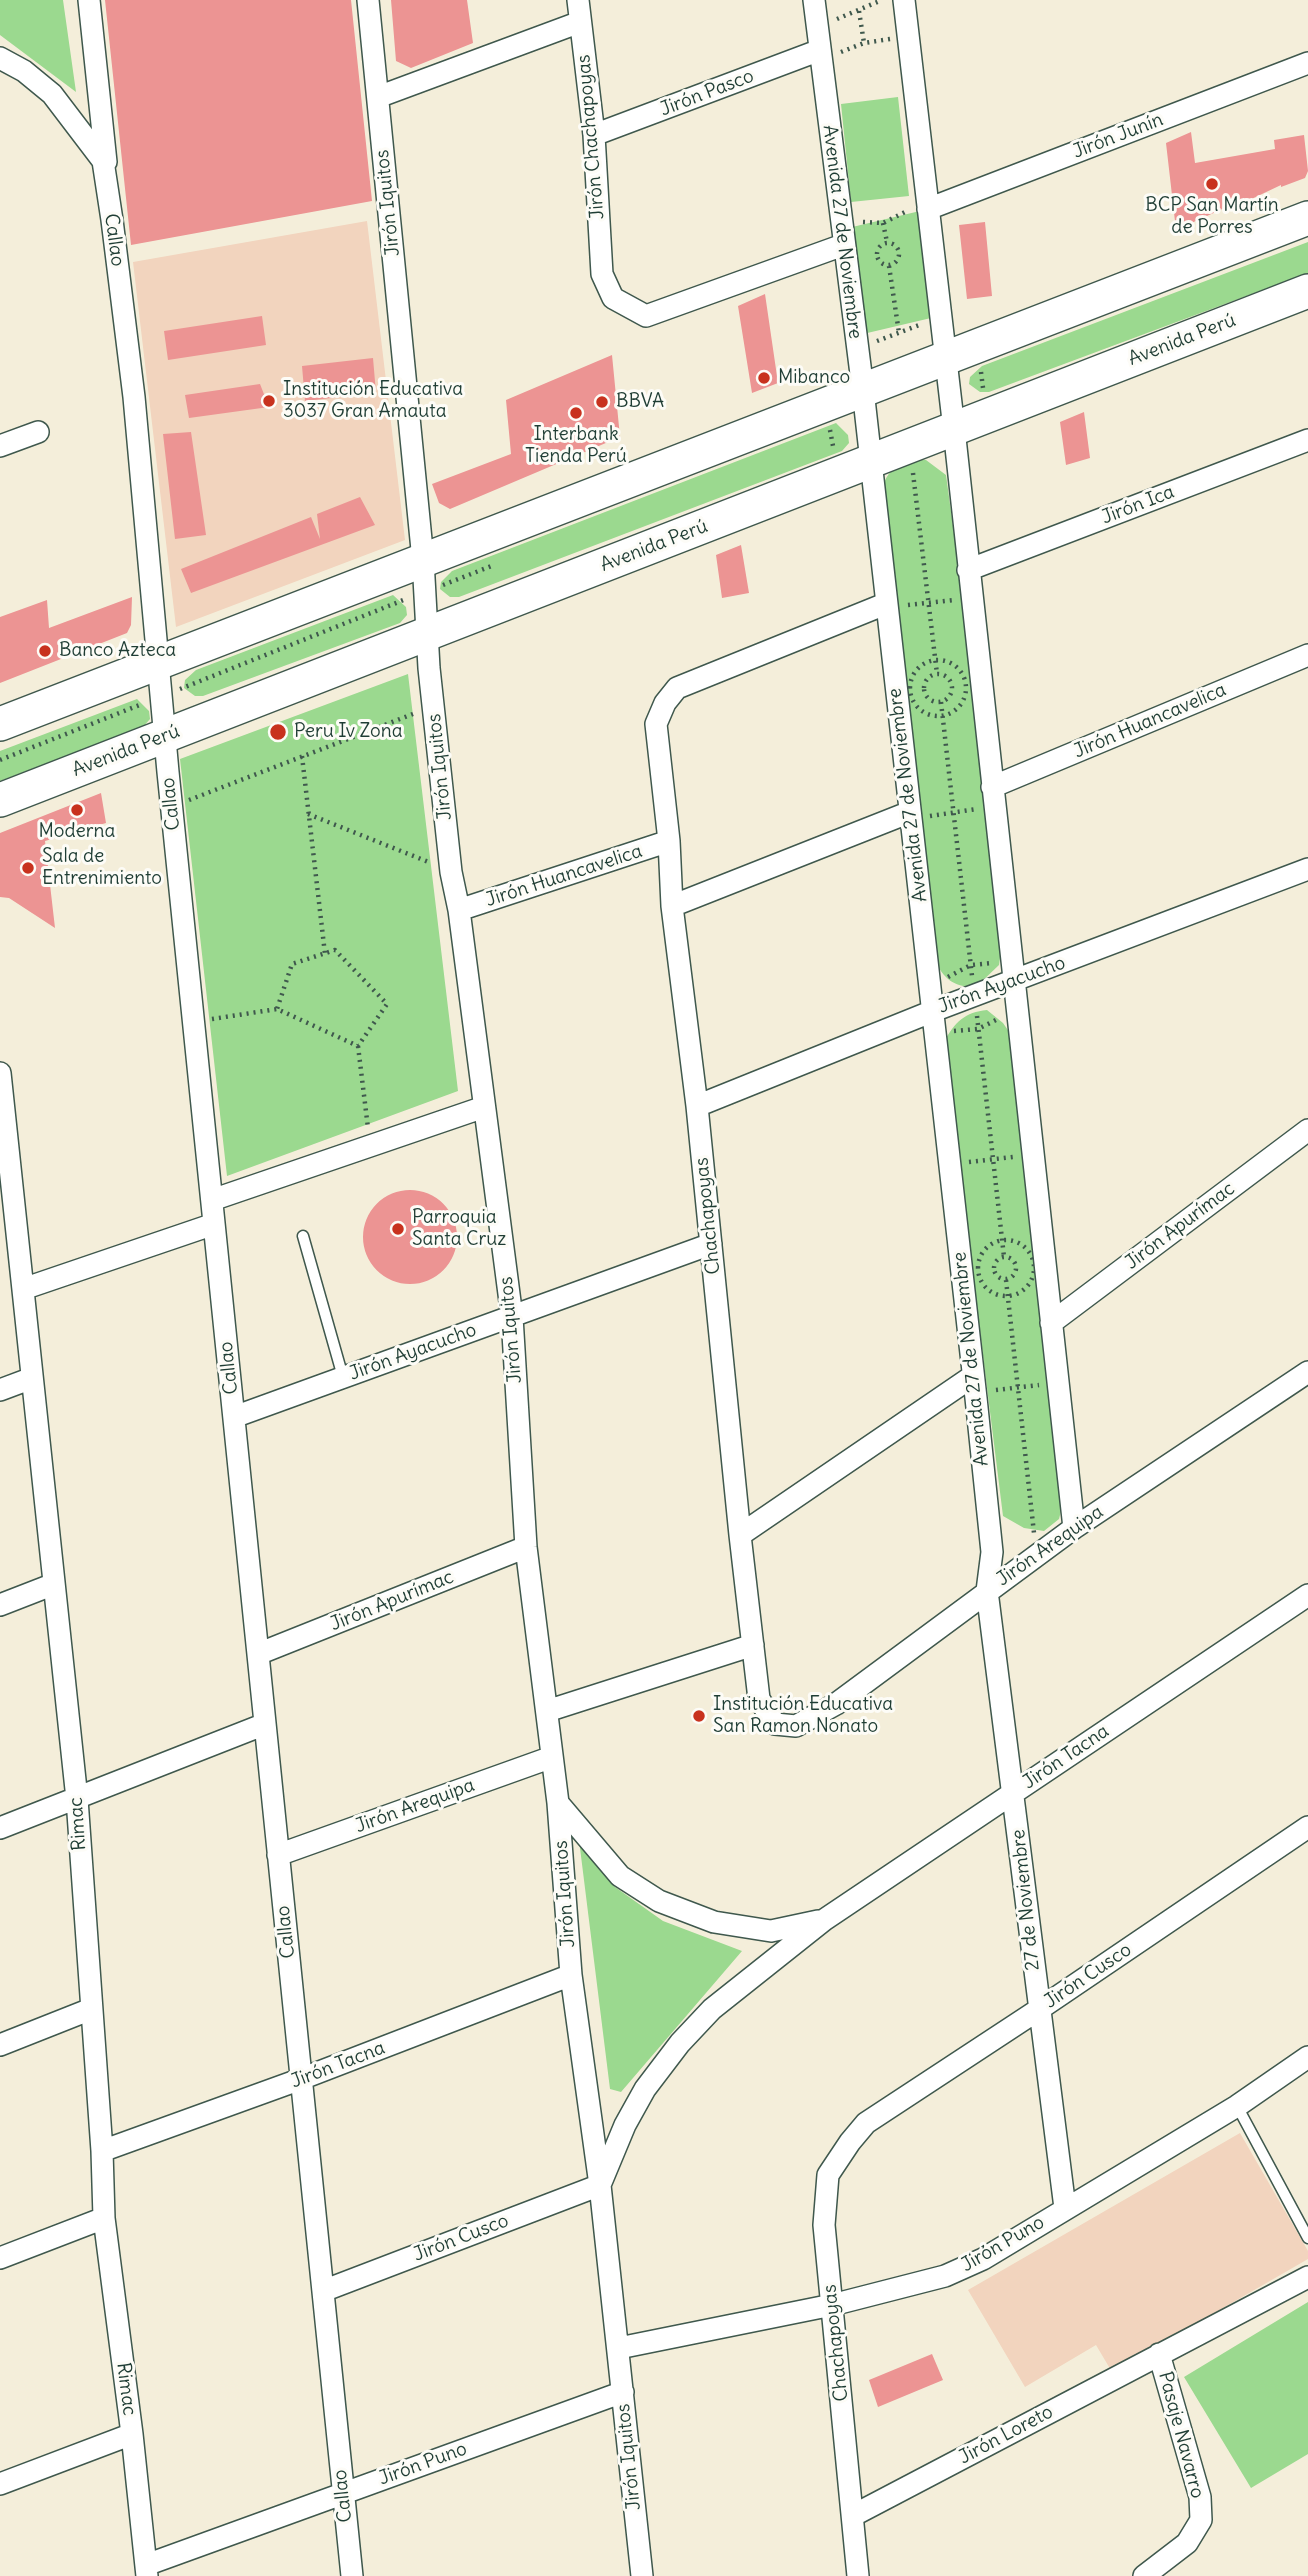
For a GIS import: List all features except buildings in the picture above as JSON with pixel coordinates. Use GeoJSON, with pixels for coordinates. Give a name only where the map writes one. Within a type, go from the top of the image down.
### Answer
{"type":"FeatureCollection","features":[{"type":"Feature","properties":{"kind":"main road"},"geometry":{"type":"LineString","coordinates":[[0,723],[157,662],[425,576],[864,406],[945,358],[1308,218]]}},
{"type":"Feature","properties":{"kind":"main road","name":"Avenida Perú"},"geometry":{"type":"LineString","coordinates":[[0,800],[1308,291]]}},
{"type":"Feature","properties":{"kind":"street"},"geometry":{"type":"LineString","coordinates":[[89,0],[112,220]]}},
{"type":"Feature","properties":{"kind":"street","name":"Jirón Iquitos"},"geometry":{"type":"LineString","coordinates":[[368,0],[425,576],[434,706],[451,872],[459,910],[512,1317],[526,1547],[558,1803],[571,1975],[600,2185],[642,2576]]}},
{"type":"Feature","properties":{"kind":"street","name":"Jirón Chachapoyas"},"geometry":{"type":"LineString","coordinates":[[578,0],[594,135],[602,274],[613,298],[646,316],[843,245]]}},
{"type":"Feature","properties":{"kind":"street","name":"Avenida 27 de Noviembre"},"geometry":{"type":"LineString","coordinates":[[814,0],[870,461],[896,605],[930,986],[978,1384],[992,1552],[987,1591]]}},
{"type":"Feature","properties":{"kind":"street"},"geometry":{"type":"LineString","coordinates":[[926,0],[905,4],[908,35],[954,429],[1074,1528]]}},
{"type":"Feature","properties":{"kind":"street"},"geometry":{"type":"LineString","coordinates":[[378,97],[579,22]]}},
{"type":"Feature","properties":{"kind":"street","name":"Jirón Pasco"},"geometry":{"type":"LineString","coordinates":[[594,135],[820,55]]}},
{"type":"Feature","properties":{"kind":"street","name":"Callao"},"geometry":{"type":"LineString","coordinates":[[0,58],[24,71],[52,94],[103,161],[112,220],[134,397],[193,1022],[352,2576]]}},
{"type":"Feature","properties":{"kind":"street","name":"Jirón Junín"},"geometry":{"type":"LineString","coordinates":[[927,205],[1308,64]]}},
{"type":"Feature","properties":{"kind":"street"},"geometry":{"type":"LineString","coordinates":[[0,446],[38,432]]}},
{"type":"Feature","properties":{"kind":"street","name":"Jirón Ica"},"geometry":{"type":"LineString","coordinates":[[968,570],[1308,440]]}},
{"type":"Feature","properties":{"kind":"street","name":"Chachapoyas"},"geometry":{"type":"LineString","coordinates":[[796,1726],[775,1724],[759,1699],[697,1106],[673,906],[656,724],[665,703],[677,688],[896,605]]}},
{"type":"Feature","properties":{"kind":"street","name":"Jirón Huancavelica"},"geometry":{"type":"LineString","coordinates":[[992,787],[1308,655]]}},
{"type":"Feature","properties":{"kind":"street"},"geometry":{"type":"LineString","coordinates":[[673,906],[914,815]]}},
{"type":"Feature","properties":{"kind":"street","name":"Jirón Huancavelica"},"geometry":{"type":"LineString","coordinates":[[459,910],[668,841]]}},
{"type":"Feature","properties":{"kind":"street","name":"Jirón Ayacucho"},"geometry":{"type":"LineString","coordinates":[[697,1106],[933,1011],[1012,971],[1308,869]]}},
{"type":"Feature","properties":{"kind":"street","name":"Rimac"},"geometry":{"type":"LineString","coordinates":[[0,1073],[5,1166],[23,1289],[77,1799],[102,2151],[104,2218],[132,2434],[146,2571]]}},
{"type":"Feature","properties":{"kind":"street"},"geometry":{"type":"LineString","coordinates":[[212,1200],[484,1107]]}},
{"type":"Feature","properties":{"kind":"street","name":"Jirón Apurímac"},"geometry":{"type":"LineString","coordinates":[[1051,1322],[1308,1130]]}},
{"type":"Feature","properties":{"kind":"street"},"geometry":{"type":"LineString","coordinates":[[23,1289],[214,1224]]}},
{"type":"Feature","properties":{"kind":"street","name":"Jirón Ayacucho"},"geometry":{"type":"LineString","coordinates":[[234,1417],[711,1244]]}},
{"type":"Feature","properties":{"kind":"street","name":"Jirón Arequipa"},"geometry":{"type":"LineString","coordinates":[[796,1726],[836,1704],[1074,1528],[1308,1372]]}},
{"type":"Feature","properties":{"kind":"street"},"geometry":{"type":"LineString","coordinates":[[0,1390],[32,1378]]}},
{"type":"Feature","properties":{"kind":"street"},"geometry":{"type":"LineString","coordinates":[[740,1535],[978,1384]]}},
{"type":"Feature","properties":{"kind":"street","name":"Jirón Apurímac"},"geometry":{"type":"LineString","coordinates":[[258,1654],[526,1547]]}},
{"type":"Feature","properties":{"kind":"street"},"geometry":{"type":"LineString","coordinates":[[0,1605],[54,1584]]}},
{"type":"Feature","properties":{"kind":"street","name":"27 de Noviembre"},"geometry":{"type":"LineString","coordinates":[[987,1591],[1065,2208]]}},
{"type":"Feature","properties":{"kind":"street","name":"Jirón Tacna"},"geometry":{"type":"LineString","coordinates":[[600,2185],[625,2125],[645,2089],[680,2043],[712,2010],[824,1920],[1308,1595]]}},
{"type":"Feature","properties":{"kind":"street"},"geometry":{"type":"LineString","coordinates":[[547,1711],[753,1644]]}},
{"type":"Feature","properties":{"kind":"street"},"geometry":{"type":"LineString","coordinates":[[0,1828],[265,1724]]}},
{"type":"Feature","properties":{"kind":"street","name":"Jirón Arequipa"},"geometry":{"type":"LineString","coordinates":[[278,1854],[552,1757]]}},
{"type":"Feature","properties":{"kind":"street","name":"Jirón Tacna"},"geometry":{"type":"LineString","coordinates":[[558,1803],[620,1876],[659,1901],[713,1922],[771,1931],[824,1920]]}},
{"type":"Feature","properties":{"kind":"street","name":"Jirón Cusco"},"geometry":{"type":"LineString","coordinates":[[866,2123],[1308,1827]]}},
{"type":"Feature","properties":{"kind":"street","name":"Jirón Tacna"},"geometry":{"type":"LineString","coordinates":[[102,2151],[301,2079],[571,1975]]}},
{"type":"Feature","properties":{"kind":"street"},"geometry":{"type":"LineString","coordinates":[[0,2045],[91,2008]]}},
{"type":"Feature","properties":{"kind":"street","name":"Jirón Puno"},"geometry":{"type":"LineString","coordinates":[[619,2348],[832,2305],[945,2276],[983,2259],[1237,2106],[1308,2057]]}},
{"type":"Feature","properties":{"kind":"street","name":"Chachapoyas"},"geometry":{"type":"LineString","coordinates":[[858,2576],[824,2225],[828,2175],[866,2123]]}},
{"type":"Feature","properties":{"kind":"street","name":"Jirón Cusco"},"geometry":{"type":"LineString","coordinates":[[323,2291],[600,2185]]}},
{"type":"Feature","properties":{"kind":"street"},"geometry":{"type":"LineString","coordinates":[[0,2258],[104,2218]]}},
{"type":"Feature","properties":{"kind":"street","name":"Jirón Loreto"},"geometry":{"type":"LineString","coordinates":[[854,2515],[1308,2277]]}},
{"type":"Feature","properties":{"kind":"street","name":"Pasaje Navarro"},"geometry":{"type":"LineString","coordinates":[[1144,2576],[1187,2543],[1201,2520],[1200,2497],[1158,2354]]}},
{"type":"Feature","properties":{"kind":"street","name":"Jirón Puno"},"geometry":{"type":"LineString","coordinates":[[146,2571],[343,2493],[623,2392]]}},
{"type":"Feature","properties":{"kind":"street"},"geometry":{"type":"LineString","coordinates":[[0,2484],[132,2434]]}},
{"type":"Feature","properties":{"kind":"lane"},"geometry":{"type":"LineString","coordinates":[[303,1236],[342,1377]]}},
{"type":"Feature","properties":{"kind":"lane"},"geometry":{"type":"LineString","coordinates":[[1237,2106],[1308,2238]]}},
{"type":"Feature","properties":{"kind":"path"},"geometry":{"type":"LineString","coordinates":[[817,26],[882,0]]}},
{"type":"Feature","properties":{"kind":"path"},"geometry":{"type":"LineString","coordinates":[[859,11],[864,43]]}},
{"type":"Feature","properties":{"kind":"path"},"geometry":{"type":"LineString","coordinates":[[820,55],[908,35]]}},
{"type":"Feature","properties":{"kind":"path"},"geometry":{"type":"LineString","coordinates":[[840,220],[883,223],[927,205]]}},
{"type":"Feature","properties":{"kind":"path"},"geometry":{"type":"LineString","coordinates":[[883,223],[887,243]]}},
{"type":"Feature","properties":{"kind":"path"},"geometry":{"type":"LineString","coordinates":[[887,243],[898,247],[900,254],[899,260],[889,266]]}},
{"type":"Feature","properties":{"kind":"path"},"geometry":{"type":"LineString","coordinates":[[887,243],[878,250],[877,256],[879,261],[889,266]]}},
{"type":"Feature","properties":{"kind":"path"},"geometry":{"type":"LineString","coordinates":[[889,266],[899,333]]}},
{"type":"Feature","properties":{"kind":"path"},"geometry":{"type":"LineString","coordinates":[[875,342],[929,321]]}},
{"type":"Feature","properties":{"kind":"path"},"geometry":{"type":"LineString","coordinates":[[818,438],[864,406]]}},
{"type":"Feature","properties":{"kind":"path"},"geometry":{"type":"LineString","coordinates":[[912,445],[937,674]]}},
{"type":"Feature","properties":{"kind":"path"},"geometry":{"type":"LineString","coordinates":[[0,760],[161,697],[425,576],[502,562]]}},
{"type":"Feature","properties":{"kind":"path"},"geometry":{"type":"LineString","coordinates":[[896,605],[963,599]]}},
{"type":"Feature","properties":{"kind":"path"},"geometry":{"type":"LineString","coordinates":[[936,660],[953,664],[964,678],[966,688],[959,706],[942,716],[932,716],[915,705],[909,687],[918,668],[936,660]]}},
{"type":"Feature","properties":{"kind":"path"},"geometry":{"type":"LineString","coordinates":[[937,674],[950,679],[952,686],[950,696],[941,702],[928,699],[924,686],[931,676],[937,674]]}},
{"type":"Feature","properties":{"kind":"path"},"geometry":{"type":"LineString","coordinates":[[172,806],[434,706]]}},
{"type":"Feature","properties":{"kind":"path"},"geometry":{"type":"LineString","coordinates":[[302,756],[325,954]]}},
{"type":"Feature","properties":{"kind":"path"},"geometry":{"type":"LineString","coordinates":[[914,815],[984,807]]}},
{"type":"Feature","properties":{"kind":"path"},"geometry":{"type":"LineString","coordinates":[[308,814],[451,872]]}},
{"type":"Feature","properties":{"kind":"path"},"geometry":{"type":"LineString","coordinates":[[277,1009],[292,964],[335,950],[387,1004],[358,1046],[371,1146]]}},
{"type":"Feature","properties":{"kind":"path"},"geometry":{"type":"LineString","coordinates":[[930,986],[971,965],[1012,971]]}},
{"type":"Feature","properties":{"kind":"path"},"geometry":{"type":"LineString","coordinates":[[193,1022],[277,1009],[358,1046]]}},
{"type":"Feature","properties":{"kind":"path"},"geometry":{"type":"LineString","coordinates":[[935,1032],[978,1029],[1016,1009]]}},
{"type":"Feature","properties":{"kind":"path"},"geometry":{"type":"LineString","coordinates":[[958,1164],[1015,1156]]}},
{"type":"Feature","properties":{"kind":"path"},"geometry":{"type":"LineString","coordinates":[[1002,1240],[1019,1243],[1026,1249],[1034,1265],[1030,1282],[1017,1294],[1008,1296],[997,1295],[988,1290],[977,1272],[983,1251],[1002,1240]]}},
{"type":"Feature","properties":{"kind":"path"},"geometry":{"type":"LineString","coordinates":[[1004,1257],[1015,1262],[1017,1268],[1015,1274],[1006,1280],[996,1275],[994,1270],[998,1259],[1004,1257]]}},
{"type":"Feature","properties":{"kind":"path"},"geometry":{"type":"LineString","coordinates":[[1006,1280],[1037,1555]]}},
{"type":"Feature","properties":{"kind":"path"},"geometry":{"type":"LineString","coordinates":[[978,1384],[1018,1387],[1041,1384]]}},
{"type":"Feature","properties":{"kind":"shaded area","name":"Institución Educativa 3037 Gran Amauta"},"geometry":{"type":"Polygon","coordinates":[[[367,221],[405,540],[176,627],[133,262],[367,221]]]}},
{"type":"Feature","properties":{"kind":"shaded area"},"geometry":{"type":"Polygon","coordinates":[[[1240,2133],[1308,2251],[1308,2259],[1112,2372],[1096,2345],[1025,2387],[968,2290],[1240,2133]]]}},
{"type":"Feature","properties":{"kind":"green space"},"geometry":{"type":"Polygon","coordinates":[[[0,0],[63,0],[76,92],[0,35],[0,0]]]}},
{"type":"Feature","properties":{"kind":"green space"},"geometry":{"type":"Polygon","coordinates":[[[898,97],[909,196],[851,202],[841,104],[898,97]]]}},
{"type":"Feature","properties":{"kind":"green space"},"geometry":{"type":"Polygon","coordinates":[[[920,211],[931,318],[863,334],[848,228],[920,211]]]}},
{"type":"Feature","properties":{"kind":"green space"},"geometry":{"type":"Polygon","coordinates":[[[1308,242],[1308,273],[989,392],[980,392],[969,384],[970,377],[982,366],[1308,242]]]}},
{"type":"Feature","properties":{"kind":"green space"},"geometry":{"type":"Polygon","coordinates":[[[836,423],[848,435],[849,443],[842,451],[459,597],[450,597],[440,589],[441,582],[452,571],[836,423]]]}},
{"type":"Feature","properties":{"kind":"green space"},"geometry":{"type":"Polygon","coordinates":[[[914,459],[926,460],[946,475],[963,599],[1001,951],[999,965],[975,988],[950,980],[934,959],[882,491],[892,470],[914,459]]]}},
{"type":"Feature","properties":{"kind":"green space"},"geometry":{"type":"Polygon","coordinates":[[[393,595],[406,607],[407,615],[400,623],[203,696],[195,696],[184,688],[185,680],[196,670],[393,595]]]}},
{"type":"Feature","properties":{"kind":"green space"},"geometry":{"type":"Polygon","coordinates":[[[408,674],[458,1091],[227,1176],[180,759],[408,674]]]}},
{"type":"Feature","properties":{"kind":"green space"},"geometry":{"type":"Polygon","coordinates":[[[137,699],[149,711],[150,719],[143,727],[0,781],[0,751],[137,699]]]}},
{"type":"Feature","properties":{"kind":"green space"},"geometry":{"type":"Polygon","coordinates":[[[987,1010],[1003,1023],[1014,1039],[1064,1499],[1059,1519],[1044,1531],[1024,1528],[1003,1516],[944,1042],[961,1019],[987,1010]]]}},
{"type":"Feature","properties":{"kind":"green space"},"geometry":{"type":"Polygon","coordinates":[[[579,1840],[615,1887],[663,1921],[742,1951],[621,2092],[610,2089],[579,1840]]]}},
{"type":"Feature","properties":{"kind":"green space"},"geometry":{"type":"Polygon","coordinates":[[[1308,2302],[1308,2454],[1251,2488],[1184,2377],[1308,2302]]]}},
{"type":"Feature","properties":{"kind":"place","name":"BCP San Martín de Porres"},"geometry":{"type":"Point","coordinates":[1212,184]}},
{"type":"Feature","properties":{"kind":"place","name":"Mibanco"},"geometry":{"type":"Point","coordinates":[764,378]}},
{"type":"Feature","properties":{"kind":"place","name":"Institución Educativa 3037 Gran Amauta"},"geometry":{"type":"Point","coordinates":[269,401]}},
{"type":"Feature","properties":{"kind":"place","name":"BBVA"},"geometry":{"type":"Point","coordinates":[602,402]}},
{"type":"Feature","properties":{"kind":"place","name":"Interbank Tienda Perú"},"geometry":{"type":"Point","coordinates":[576,413]}},
{"type":"Feature","properties":{"kind":"place","name":"Banco Azteca"},"geometry":{"type":"Point","coordinates":[45,651]}},
{"type":"Feature","properties":{"kind":"place","name":"Peru Iv Zona"},"geometry":{"type":"Point","coordinates":[278,732]}},
{"type":"Feature","properties":{"kind":"place","name":"Moderna"},"geometry":{"type":"Point","coordinates":[77,810]}},
{"type":"Feature","properties":{"kind":"place","name":"Sala de Entrenimiento"},"geometry":{"type":"Point","coordinates":[28,868]}},
{"type":"Feature","properties":{"kind":"place","name":"Parroquia Santa Cruz"},"geometry":{"type":"Point","coordinates":[398,1229]}},
{"type":"Feature","properties":{"kind":"place","name":"Institución Educativa San Ramon Nonato"},"geometry":{"type":"Point","coordinates":[699,1716]}}]}
